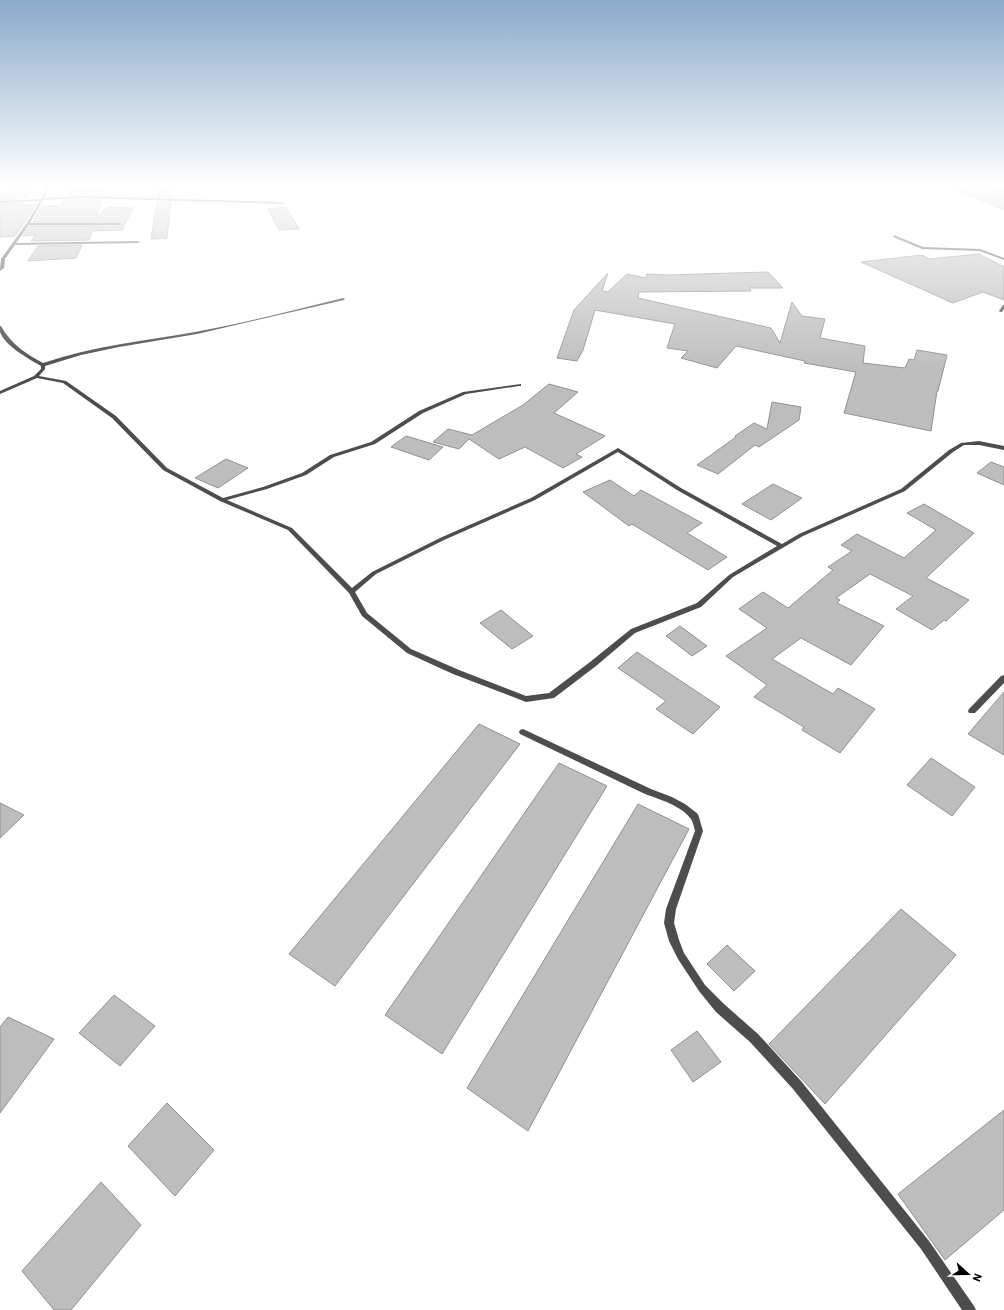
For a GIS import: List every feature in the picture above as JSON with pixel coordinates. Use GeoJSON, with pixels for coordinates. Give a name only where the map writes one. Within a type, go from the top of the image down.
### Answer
{"type":"FeatureCollection","features":[{"type":"Feature","properties":{"kind":"street"},"geometry":{"type":"LineString","coordinates":[[0,270],[2,268],[3,259],[10,248]]}},
{"type":"Feature","properties":{"kind":"street"},"geometry":{"type":"LineString","coordinates":[[926,248],[980,250],[1004,259]]}},
{"type":"Feature","properties":{"kind":"street"},"geometry":{"type":"LineString","coordinates":[[43,365],[55,360],[111,346],[197,333],[342,299]]}},
{"type":"Feature","properties":{"kind":"street"},"geometry":{"type":"LineString","coordinates":[[1001,311],[1004,306]]}},
{"type":"Feature","properties":{"kind":"street"},"geometry":{"type":"LineString","coordinates":[[0,328],[2,334],[17,347],[43,365]]}},
{"type":"Feature","properties":{"kind":"street"},"geometry":{"type":"LineString","coordinates":[[0,393],[17,387],[36,377],[43,369],[43,365]]}},
{"type":"Feature","properties":{"kind":"street"},"geometry":{"type":"LineString","coordinates":[[36,377],[64,382],[114,417],[165,469],[222,500],[290,530],[352,592],[364,614],[409,651],[456,672],[526,699],[551,696],[594,664],[633,632],[699,605],[731,576],[801,535],[903,490],[951,451],[964,444],[979,443],[1004,448]]}},
{"type":"Feature","properties":{"kind":"street"},"geometry":{"type":"LineString","coordinates":[[222,500],[265,488],[304,474],[332,456],[373,443],[421,412],[465,393],[519,385]]}},
{"type":"Feature","properties":{"kind":"street"},"geometry":{"type":"LineString","coordinates":[[352,592],[374,573],[442,539],[533,499],[618,450],[679,489],[781,546]]}},
{"type":"Feature","properties":{"kind":"street"},"geometry":{"type":"LineString","coordinates":[[972,711],[1004,678]]}},
{"type":"Feature","properties":{"kind":"street"},"geometry":{"type":"LineString","coordinates":[[523,732],[648,792],[669,799],[682,806],[695,817],[699,831],[675,896],[669,922],[674,941],[681,956],[702,988],[720,1008],[754,1038],[797,1085],[925,1245],[970,1310]]}},
{"type":"Feature","properties":{"kind":"building"},"geometry":{"type":"Polygon","coordinates":[[[37,248],[81,248],[76,258],[28,261],[37,248]]]}},
{"type":"Feature","properties":{"kind":"building"},"geometry":{"type":"Polygon","coordinates":[[[979,254],[1004,267],[1004,300],[983,292],[953,303],[861,262],[922,255],[929,259],[979,254]]]}},
{"type":"Feature","properties":{"kind":"building"},"geometry":{"type":"Polygon","coordinates":[[[768,272],[783,288],[749,288],[751,291],[639,292],[638,298],[771,328],[780,343],[792,302],[802,316],[825,319],[820,338],[865,346],[863,363],[905,368],[909,359],[914,360],[917,350],[947,355],[937,391],[931,431],[844,413],[856,372],[804,363],[805,361],[736,346],[717,368],[681,358],[688,351],[667,348],[675,324],[595,310],[583,350],[577,361],[557,358],[574,310],[608,273],[602,291],[608,292],[627,274],[646,278],[647,274],[667,275],[768,272]]]}},
{"type":"Feature","properties":{"kind":"building"},"geometry":{"type":"Polygon","coordinates":[[[549,384],[578,392],[554,413],[605,436],[576,454],[582,457],[563,468],[525,447],[499,459],[469,439],[459,449],[433,442],[448,429],[472,435],[523,405],[549,384]]]}},
{"type":"Feature","properties":{"kind":"building"},"geometry":{"type":"Polygon","coordinates":[[[772,402],[801,407],[799,420],[759,447],[755,445],[718,474],[697,465],[754,423],[767,429],[772,402]]]}},
{"type":"Feature","properties":{"kind":"building"},"geometry":{"type":"Polygon","coordinates":[[[406,436],[443,447],[429,460],[391,447],[406,436]]]}},
{"type":"Feature","properties":{"kind":"building"},"geometry":{"type":"Polygon","coordinates":[[[226,459],[248,468],[218,488],[195,478],[226,459]]]}},
{"type":"Feature","properties":{"kind":"building"},"geometry":{"type":"Polygon","coordinates":[[[991,462],[1004,467],[1004,485],[977,473],[991,462]]]}},
{"type":"Feature","properties":{"kind":"building"},"geometry":{"type":"Polygon","coordinates":[[[610,480],[634,496],[641,490],[702,523],[687,533],[727,557],[708,570],[632,524],[629,526],[583,492],[610,480]]]}},
{"type":"Feature","properties":{"kind":"building"},"geometry":{"type":"Polygon","coordinates":[[[773,484],[802,498],[771,520],[742,504],[773,484]]]}},
{"type":"Feature","properties":{"kind":"building"},"geometry":{"type":"Polygon","coordinates":[[[924,504],[974,533],[926,578],[969,600],[946,621],[944,620],[932,630],[896,609],[913,596],[870,574],[836,598],[840,600],[837,603],[884,626],[851,665],[801,638],[772,659],[833,694],[838,688],[875,709],[840,753],[802,730],[804,727],[754,697],[767,685],[726,656],[767,628],[739,609],[763,592],[788,608],[833,570],[828,567],[852,551],[841,545],[857,534],[904,558],[936,530],[907,513],[924,504]]]}},
{"type":"Feature","properties":{"kind":"building"},"geometry":{"type":"Polygon","coordinates":[[[501,610],[533,636],[512,649],[480,623],[501,610]]]}},
{"type":"Feature","properties":{"kind":"building"},"geometry":{"type":"Polygon","coordinates":[[[680,626],[707,646],[692,656],[666,636],[680,626]]]}},
{"type":"Feature","properties":{"kind":"building"},"geometry":{"type":"Polygon","coordinates":[[[637,652],[720,707],[693,734],[656,709],[666,701],[618,668],[637,652]]]}},
{"type":"Feature","properties":{"kind":"building"},"geometry":{"type":"Polygon","coordinates":[[[1004,692],[1004,755],[968,734],[1004,692]]]}},
{"type":"Feature","properties":{"kind":"building"},"geometry":{"type":"Polygon","coordinates":[[[479,724],[520,744],[335,986],[289,954],[479,724]]]}},
{"type":"Feature","properties":{"kind":"building"},"geometry":{"type":"Polygon","coordinates":[[[931,758],[975,787],[952,816],[907,785],[931,758]]]}},
{"type":"Feature","properties":{"kind":"building"},"geometry":{"type":"Polygon","coordinates":[[[559,763],[607,786],[442,1054],[385,1015],[559,763]]]}},
{"type":"Feature","properties":{"kind":"building"},"geometry":{"type":"Polygon","coordinates":[[[0,803],[24,815],[0,838],[0,803]]]}},
{"type":"Feature","properties":{"kind":"building"},"geometry":{"type":"Polygon","coordinates":[[[638,804],[689,829],[528,1131],[467,1088],[638,804]]]}},
{"type":"Feature","properties":{"kind":"building"},"geometry":{"type":"Polygon","coordinates":[[[901,909],[956,955],[825,1104],[769,1044],[901,909]]]}},
{"type":"Feature","properties":{"kind":"building"},"geometry":{"type":"Polygon","coordinates":[[[727,945],[755,971],[734,991],[707,964],[727,945]]]}},
{"type":"Feature","properties":{"kind":"building"},"geometry":{"type":"Polygon","coordinates":[[[114,995],[155,1026],[120,1066],[79,1033],[114,995]]]}},
{"type":"Feature","properties":{"kind":"building"},"geometry":{"type":"Polygon","coordinates":[[[8,1017],[54,1039],[0,1113],[0,1027],[8,1017]]]}},
{"type":"Feature","properties":{"kind":"building"},"geometry":{"type":"Polygon","coordinates":[[[697,1031],[721,1062],[693,1082],[671,1050],[697,1031]]]}},
{"type":"Feature","properties":{"kind":"building"},"geometry":{"type":"Polygon","coordinates":[[[167,1103],[214,1150],[175,1196],[128,1146],[167,1103]]]}},
{"type":"Feature","properties":{"kind":"building"},"geometry":{"type":"Polygon","coordinates":[[[1004,1110],[1004,1210],[945,1260],[898,1194],[1004,1110]]]}},
{"type":"Feature","properties":{"kind":"building"},"geometry":{"type":"Polygon","coordinates":[[[101,1182],[141,1225],[71,1310],[54,1310],[22,1271],[101,1182]]]}}]}
